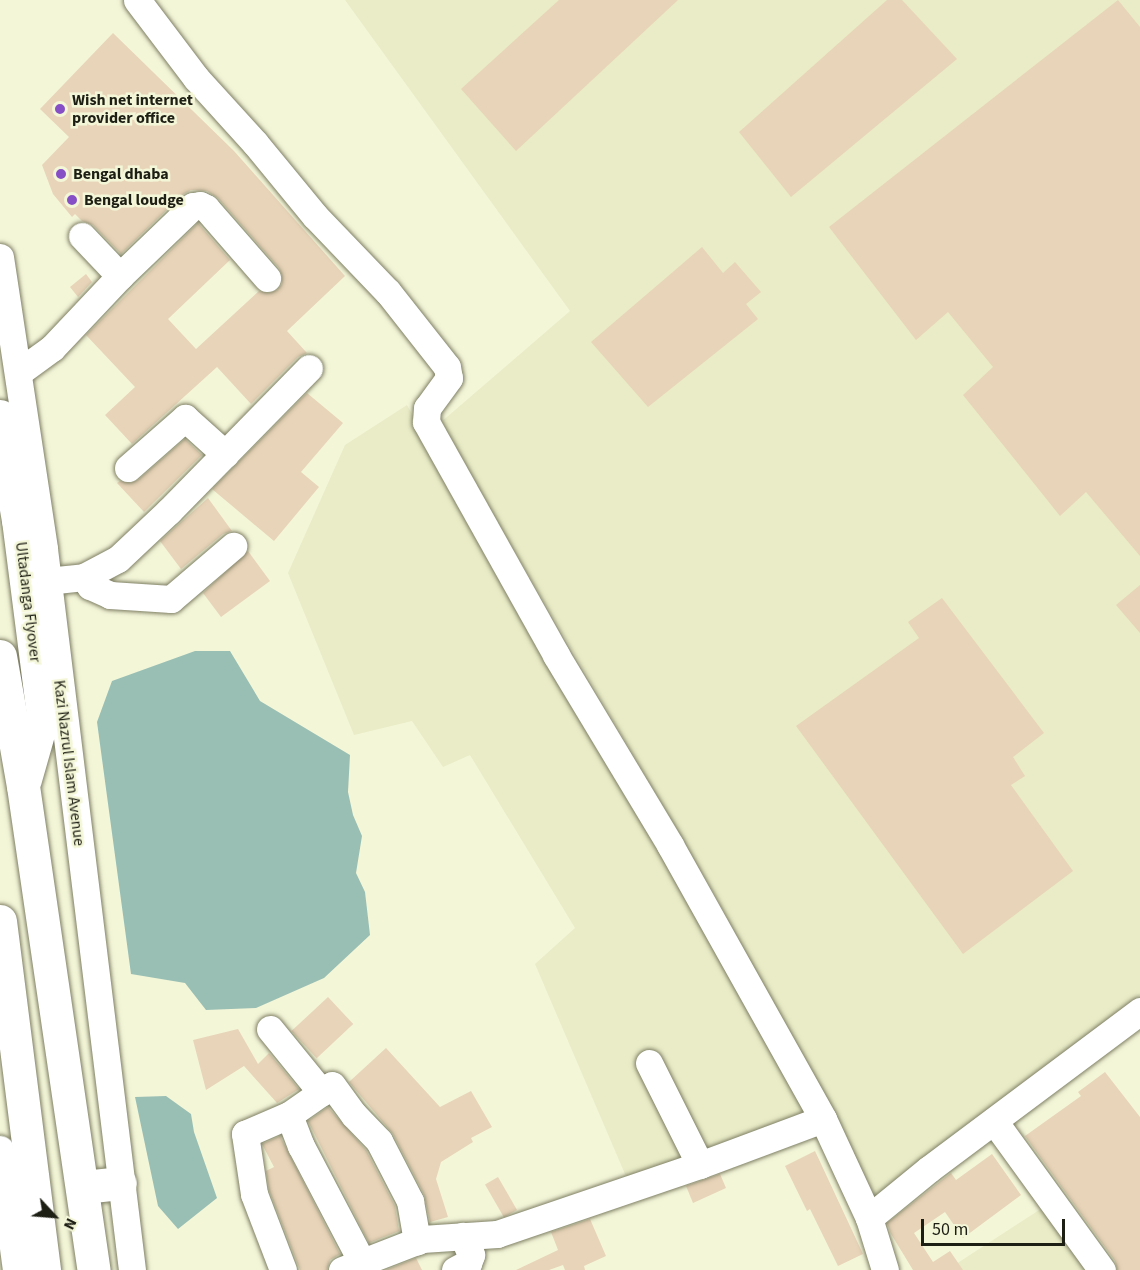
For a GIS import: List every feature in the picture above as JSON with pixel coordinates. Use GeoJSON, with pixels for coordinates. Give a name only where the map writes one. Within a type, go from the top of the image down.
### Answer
{"type":"FeatureCollection","features":[{"type":"Feature","properties":{"kind":"main road","name":"Ultadanga Flyover"},"geometry":{"type":"LineString","coordinates":[[0,416],[18,520],[43,716],[23,786]]}},
{"type":"Feature","properties":{"kind":"main road"},"geometry":{"type":"LineString","coordinates":[[0,656],[23,786],[94,1270]]}},
{"type":"Feature","properties":{"kind":"main road"},"geometry":{"type":"LineString","coordinates":[[0,921],[45,1270]]}},
{"type":"Feature","properties":{"kind":"main road"},"geometry":{"type":"LineString","coordinates":[[0,1047],[22,1086]]}},
{"type":"Feature","properties":{"kind":"main road"},"geometry":{"type":"LineString","coordinates":[[83,1187],[120,1183]]}},
{"type":"Feature","properties":{"kind":"street"},"geometry":{"type":"LineString","coordinates":[[137,0],[196,78],[255,143],[315,216],[388,292],[447,367],[448,378],[427,408],[426,422],[556,655],[670,845],[823,1119],[869,1218],[885,1270]]}},
{"type":"Feature","properties":{"kind":"street"},"geometry":{"type":"LineString","coordinates":[[19,372],[52,348],[120,276],[193,207],[200,205],[206,208],[267,278]]}},
{"type":"Feature","properties":{"kind":"street"},"geometry":{"type":"LineString","coordinates":[[82,236],[120,276]]}},
{"type":"Feature","properties":{"kind":"street","name":"Kazi Nazrul Islam Avenue"},"geometry":{"type":"LineString","coordinates":[[0,257],[19,372],[47,581],[132,1270]]}},
{"type":"Feature","properties":{"kind":"street"},"geometry":{"type":"LineString","coordinates":[[47,581],[84,577],[118,559],[309,368]]}},
{"type":"Feature","properties":{"kind":"street"},"geometry":{"type":"LineString","coordinates":[[128,468],[186,418],[225,454]]}},
{"type":"Feature","properties":{"kind":"street"},"geometry":{"type":"LineString","coordinates":[[84,577],[90,586],[100,592],[171,599],[233,546]]}},
{"type":"Feature","properties":{"kind":"street"},"geometry":{"type":"LineString","coordinates":[[869,1218],[1140,1011]]}},
{"type":"Feature","properties":{"kind":"street"},"geometry":{"type":"LineString","coordinates":[[270,1029],[322,1093]]}},
{"type":"Feature","properties":{"kind":"street"},"geometry":{"type":"LineString","coordinates":[[649,1063],[700,1165]]}},
{"type":"Feature","properties":{"kind":"street"},"geometry":{"type":"LineString","coordinates":[[283,1270],[254,1194],[245,1134],[289,1116],[332,1085],[354,1115],[379,1141],[410,1201],[417,1241]]}},
{"type":"Feature","properties":{"kind":"street"},"geometry":{"type":"LineString","coordinates":[[289,1116],[357,1267],[417,1241],[497,1233],[700,1165],[823,1119]]}},
{"type":"Feature","properties":{"kind":"street"},"geometry":{"type":"LineString","coordinates":[[994,1121],[1102,1270]]}},
{"type":"Feature","properties":{"kind":"street"},"geometry":{"type":"LineString","coordinates":[[0,1149],[16,1270]]}},
{"type":"Feature","properties":{"kind":"street"},"geometry":{"type":"LineString","coordinates":[[455,1270],[468,1263],[471,1255],[463,1236]]}},
{"type":"Feature","properties":{"kind":"shaded area"},"geometry":{"type":"Polygon","coordinates":[[[345,0],[1140,0],[1140,995],[877,1199],[715,895],[440,423],[570,311],[345,0]]]}},
{"type":"Feature","properties":{"kind":"shaded area"},"geometry":{"type":"Polygon","coordinates":[[[407,405],[552,665],[813,1119],[628,1181],[535,964],[575,928],[470,755],[443,767],[412,721],[354,735],[288,573],[345,445],[407,405]]]}},
{"type":"Feature","properties":{"kind":"shaded area"},"geometry":{"type":"Polygon","coordinates":[[[1047,1205],[1094,1270],[961,1270],[956,1264],[1047,1205]]]}},
{"type":"Feature","properties":{"kind":"water"},"geometry":{"type":"Polygon","coordinates":[[[195,651],[230,651],[260,701],[350,755],[348,792],[353,815],[362,836],[356,873],[365,892],[370,935],[324,978],[256,1008],[206,1010],[185,983],[131,974],[97,722],[112,681],[195,651]]]}},
{"type":"Feature","properties":{"kind":"water"},"geometry":{"type":"Polygon","coordinates":[[[166,1096],[191,1114],[194,1132],[217,1198],[178,1229],[158,1206],[135,1097],[166,1096]]]}},
{"type":"Feature","properties":{"kind":"building"},"geometry":{"type":"Polygon","coordinates":[[[559,0],[678,0],[516,151],[461,89],[559,0]]]}},
{"type":"Feature","properties":{"kind":"building"},"geometry":{"type":"Polygon","coordinates":[[[887,0],[902,0],[957,59],[791,197],[739,132],[887,0]]]}},
{"type":"Feature","properties":{"kind":"building"},"geometry":{"type":"Polygon","coordinates":[[[1118,0],[1140,27],[1140,556],[1086,492],[1060,516],[963,395],[993,367],[948,312],[916,340],[829,227],[1118,0]]]}},
{"type":"Feature","properties":{"kind":"building"},"geometry":{"type":"Polygon","coordinates":[[[113,33],[234,151],[345,276],[287,331],[307,353],[298,357],[251,404],[217,367],[132,444],[105,415],[135,387],[86,335],[198,223],[230,260],[168,319],[196,349],[259,291],[269,293],[277,290],[282,284],[282,276],[279,268],[218,198],[207,191],[191,190],[182,195],[121,254],[93,225],[82,221],[75,214],[72,217],[53,194],[42,165],[69,137],[40,109],[113,33]]]}},
{"type":"Feature","properties":{"kind":"building"},"geometry":{"type":"Polygon","coordinates":[[[702,247],[723,273],[735,262],[761,292],[746,304],[758,319],[648,407],[591,342],[702,247]]]}},
{"type":"Feature","properties":{"kind":"building"},"geometry":{"type":"Polygon","coordinates":[[[86,274],[92,282],[78,297],[70,287],[86,274]]]}},
{"type":"Feature","properties":{"kind":"building"},"geometry":{"type":"Polygon","coordinates":[[[307,393],[343,423],[301,472],[319,487],[274,541],[212,489],[307,393]]]}},
{"type":"Feature","properties":{"kind":"building"},"geometry":{"type":"Polygon","coordinates":[[[185,439],[202,455],[144,512],[117,483],[120,481],[130,483],[138,480],[185,439]]]}},
{"type":"Feature","properties":{"kind":"building"},"geometry":{"type":"Polygon","coordinates":[[[208,498],[232,531],[223,534],[181,569],[160,541],[208,498]]]}},
{"type":"Feature","properties":{"kind":"building"},"geometry":{"type":"Polygon","coordinates":[[[248,551],[270,581],[221,617],[203,593],[248,551]]]}},
{"type":"Feature","properties":{"kind":"building"},"geometry":{"type":"Polygon","coordinates":[[[1140,585],[1140,633],[1116,605],[1140,585]]]}},
{"type":"Feature","properties":{"kind":"building"},"geometry":{"type":"Polygon","coordinates":[[[942,598],[1044,733],[1013,757],[1025,776],[1011,785],[1073,871],[963,954],[796,726],[919,638],[908,622],[942,598]]]}},
{"type":"Feature","properties":{"kind":"building"},"geometry":{"type":"Polygon","coordinates":[[[328,997],[353,1024],[317,1058],[291,1031],[328,997]]]}},
{"type":"Feature","properties":{"kind":"building"},"geometry":{"type":"Polygon","coordinates":[[[238,1029],[258,1064],[269,1053],[299,1089],[277,1103],[244,1066],[206,1090],[193,1040],[238,1029]]]}},
{"type":"Feature","properties":{"kind":"building"},"geometry":{"type":"Polygon","coordinates":[[[386,1048],[440,1107],[471,1091],[492,1127],[471,1138],[473,1142],[441,1162],[436,1179],[448,1217],[430,1222],[424,1194],[393,1134],[349,1082],[386,1048]]]}},
{"type":"Feature","properties":{"kind":"building"},"geometry":{"type":"Polygon","coordinates":[[[1105,1072],[1140,1117],[1140,1270],[1117,1270],[1115,1261],[1025,1136],[1081,1096],[1078,1092],[1105,1072]]]}},
{"type":"Feature","properties":{"kind":"building"},"geometry":{"type":"Polygon","coordinates":[[[328,1107],[366,1150],[395,1206],[399,1231],[369,1243],[308,1121],[328,1107]]]}},
{"type":"Feature","properties":{"kind":"building"},"geometry":{"type":"Polygon","coordinates":[[[280,1136],[340,1254],[330,1260],[327,1270],[300,1270],[269,1190],[266,1171],[274,1167],[262,1144],[280,1136]]]}},
{"type":"Feature","properties":{"kind":"building"},"geometry":{"type":"Polygon","coordinates":[[[815,1151],[863,1254],[838,1266],[810,1209],[807,1211],[785,1166],[815,1151]]]}},
{"type":"Feature","properties":{"kind":"building"},"geometry":{"type":"Polygon","coordinates":[[[992,1154],[1021,1195],[963,1238],[945,1212],[914,1233],[933,1262],[950,1251],[963,1270],[913,1270],[891,1234],[887,1223],[951,1173],[956,1180],[992,1154]]]}},
{"type":"Feature","properties":{"kind":"building"},"geometry":{"type":"Polygon","coordinates":[[[720,1174],[726,1188],[693,1203],[686,1186],[720,1174]]]}},
{"type":"Feature","properties":{"kind":"building"},"geometry":{"type":"Polygon","coordinates":[[[498,1177],[517,1210],[504,1217],[485,1184],[498,1177]]]}},
{"type":"Feature","properties":{"kind":"building"},"geometry":{"type":"Polygon","coordinates":[[[590,1219],[606,1256],[584,1266],[585,1270],[565,1270],[563,1265],[549,1270],[516,1270],[558,1250],[551,1232],[590,1219]]]}},
{"type":"Feature","properties":{"kind":"building"},"geometry":{"type":"Polygon","coordinates":[[[416,1258],[422,1270],[386,1270],[416,1258]]]}},
{"type":"Feature","properties":{"kind":"place","name":"Wish net internet provider office"},"geometry":{"type":"Point","coordinates":[60,109]}},
{"type":"Feature","properties":{"kind":"place","name":"Bengal dhaba"},"geometry":{"type":"Point","coordinates":[61,174]}},
{"type":"Feature","properties":{"kind":"place","name":"Bengal loudge"},"geometry":{"type":"Point","coordinates":[72,200]}}]}
